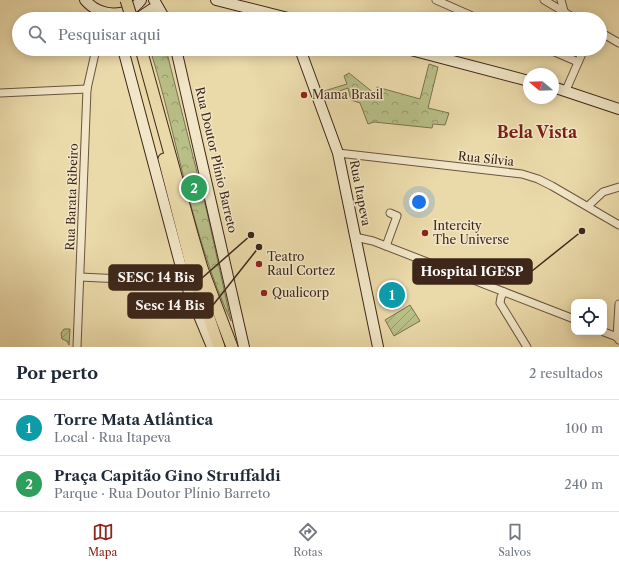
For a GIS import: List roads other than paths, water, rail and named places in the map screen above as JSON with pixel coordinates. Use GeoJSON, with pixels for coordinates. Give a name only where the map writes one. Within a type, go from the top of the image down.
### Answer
{"type":"FeatureCollection","features":[{"type":"Feature","properties":{"kind":"main road"},"geometry":{"type":"LineString","coordinates":[[85,0],[100,12]]}},
{"type":"Feature","properties":{"kind":"main road"},"geometry":{"type":"LineString","coordinates":[[118,0],[122,12]]}},
{"type":"Feature","properties":{"kind":"main road"},"geometry":{"type":"LineString","coordinates":[[126,0],[130,12]]}},
{"type":"Feature","properties":{"kind":"main road"},"geometry":{"type":"LineString","coordinates":[[125,12],[134,7],[141,0]]}},
{"type":"Feature","properties":{"kind":"main road"},"geometry":{"type":"LineString","coordinates":[[154,0],[161,12]]}},
{"type":"Feature","properties":{"kind":"main road"},"geometry":{"type":"LineString","coordinates":[[216,0],[262,12]]}},
{"type":"Feature","properties":{"kind":"main road"},"geometry":{"type":"LineString","coordinates":[[148,12],[152,9],[157,12]]}},
{"type":"Feature","properties":{"kind":"main road"},"geometry":{"type":"LineString","coordinates":[[125,56],[185,282],[212,347]]}},
{"type":"Feature","properties":{"kind":"main road"},"geometry":{"type":"LineString","coordinates":[[135,56],[180,227],[219,347]]}},
{"type":"Feature","properties":{"kind":"main road"},"geometry":{"type":"LineString","coordinates":[[143,56],[192,234],[232,347]]}},
{"type":"Feature","properties":{"kind":"main road","name":"Rua Doutor Plínio Barreto"},"geometry":{"type":"LineString","coordinates":[[178,56],[244,347]]}},
{"type":"Feature","properties":{"kind":"main road","name":"Rua Itapeva"},"geometry":{"type":"LineString","coordinates":[[303,56],[338,153],[378,347]]}},
{"type":"Feature","properties":{"kind":"main road"},"geometry":{"type":"LineString","coordinates":[[434,56],[523,79]]}},
{"type":"Feature","properties":{"kind":"main road"},"geometry":{"type":"LineString","coordinates":[[559,88],[619,109]]}},
{"type":"Feature","properties":{"kind":"street"},"geometry":{"type":"LineString","coordinates":[[436,0],[464,12]]}},
{"type":"Feature","properties":{"kind":"street"},"geometry":{"type":"LineString","coordinates":[[544,0],[564,11]]}},
{"type":"Feature","properties":{"kind":"street"},"geometry":{"type":"LineString","coordinates":[[561,0],[564,11]]}},
{"type":"Feature","properties":{"kind":"street"},"geometry":{"type":"LineString","coordinates":[[607,36],[619,43]]}},
{"type":"Feature","properties":{"kind":"street","name":"Rua Barata Ribeiro"},"geometry":{"type":"LineString","coordinates":[[77,347],[87,89],[94,56]]}},
{"type":"Feature","properties":{"kind":"street"},"geometry":{"type":"LineString","coordinates":[[564,56],[578,62]]}},
{"type":"Feature","properties":{"kind":"street"},"geometry":{"type":"LineString","coordinates":[[566,90],[581,56]]}},
{"type":"Feature","properties":{"kind":"street"},"geometry":{"type":"LineString","coordinates":[[0,92],[87,89]]}},
{"type":"Feature","properties":{"kind":"street","name":"Rua Sílvia"},"geometry":{"type":"LineString","coordinates":[[338,153],[522,174],[538,179],[619,224]]}},
{"type":"Feature","properties":{"kind":"street"},"geometry":{"type":"LineString","coordinates":[[588,206],[602,192],[619,187]]}},
{"type":"Feature","properties":{"kind":"street"},"geometry":{"type":"LineString","coordinates":[[386,246],[397,216]]}},
{"type":"Feature","properties":{"kind":"street"},"geometry":{"type":"LineString","coordinates":[[355,236],[386,246],[571,318]]}},
{"type":"Feature","properties":{"kind":"street"},"geometry":{"type":"LineString","coordinates":[[80,277],[185,282]]}},
{"type":"Feature","properties":{"kind":"street"},"geometry":{"type":"LineString","coordinates":[[504,292],[500,303],[527,347]]}},
{"type":"Feature","properties":{"kind":"street"},"geometry":{"type":"LineString","coordinates":[[607,333],[618,338],[619,304]]}},
{"type":"Feature","properties":{"kind":"place","name":"Mama Brasil"},"geometry":{"type":"Point","coordinates":[304,95]}},
{"type":"Feature","properties":{"kind":"place","name":"Praça Capitão Gino Struffaldi"},"geometry":{"type":"Point","coordinates":[194,188]}},
{"type":"Feature","properties":{"kind":"place","name":"Hospital IGESP"},"geometry":{"type":"Point","coordinates":[582,231]}},
{"type":"Feature","properties":{"kind":"place","name":"Intercity The Universe"},"geometry":{"type":"Point","coordinates":[425,233]}},
{"type":"Feature","properties":{"kind":"place","name":"SESC 14 Bis"},"geometry":{"type":"Point","coordinates":[251,235]}},
{"type":"Feature","properties":{"kind":"place","name":"Sesc 14 Bis"},"geometry":{"type":"Point","coordinates":[259,247]}},
{"type":"Feature","properties":{"kind":"place","name":"Teatro Raul Cortez"},"geometry":{"type":"Point","coordinates":[259,264]}},
{"type":"Feature","properties":{"kind":"place","name":"Qualicorp"},"geometry":{"type":"Point","coordinates":[264,293]}},
{"type":"Feature","properties":{"kind":"place","name":"Torre Mata Atlântica"},"geometry":{"type":"Point","coordinates":[392,295]}},
{"type":"Feature","properties":{"kind":"district","name":"Bela Vista"},"geometry":{"type":"Point","coordinates":[537,132]}}]}
